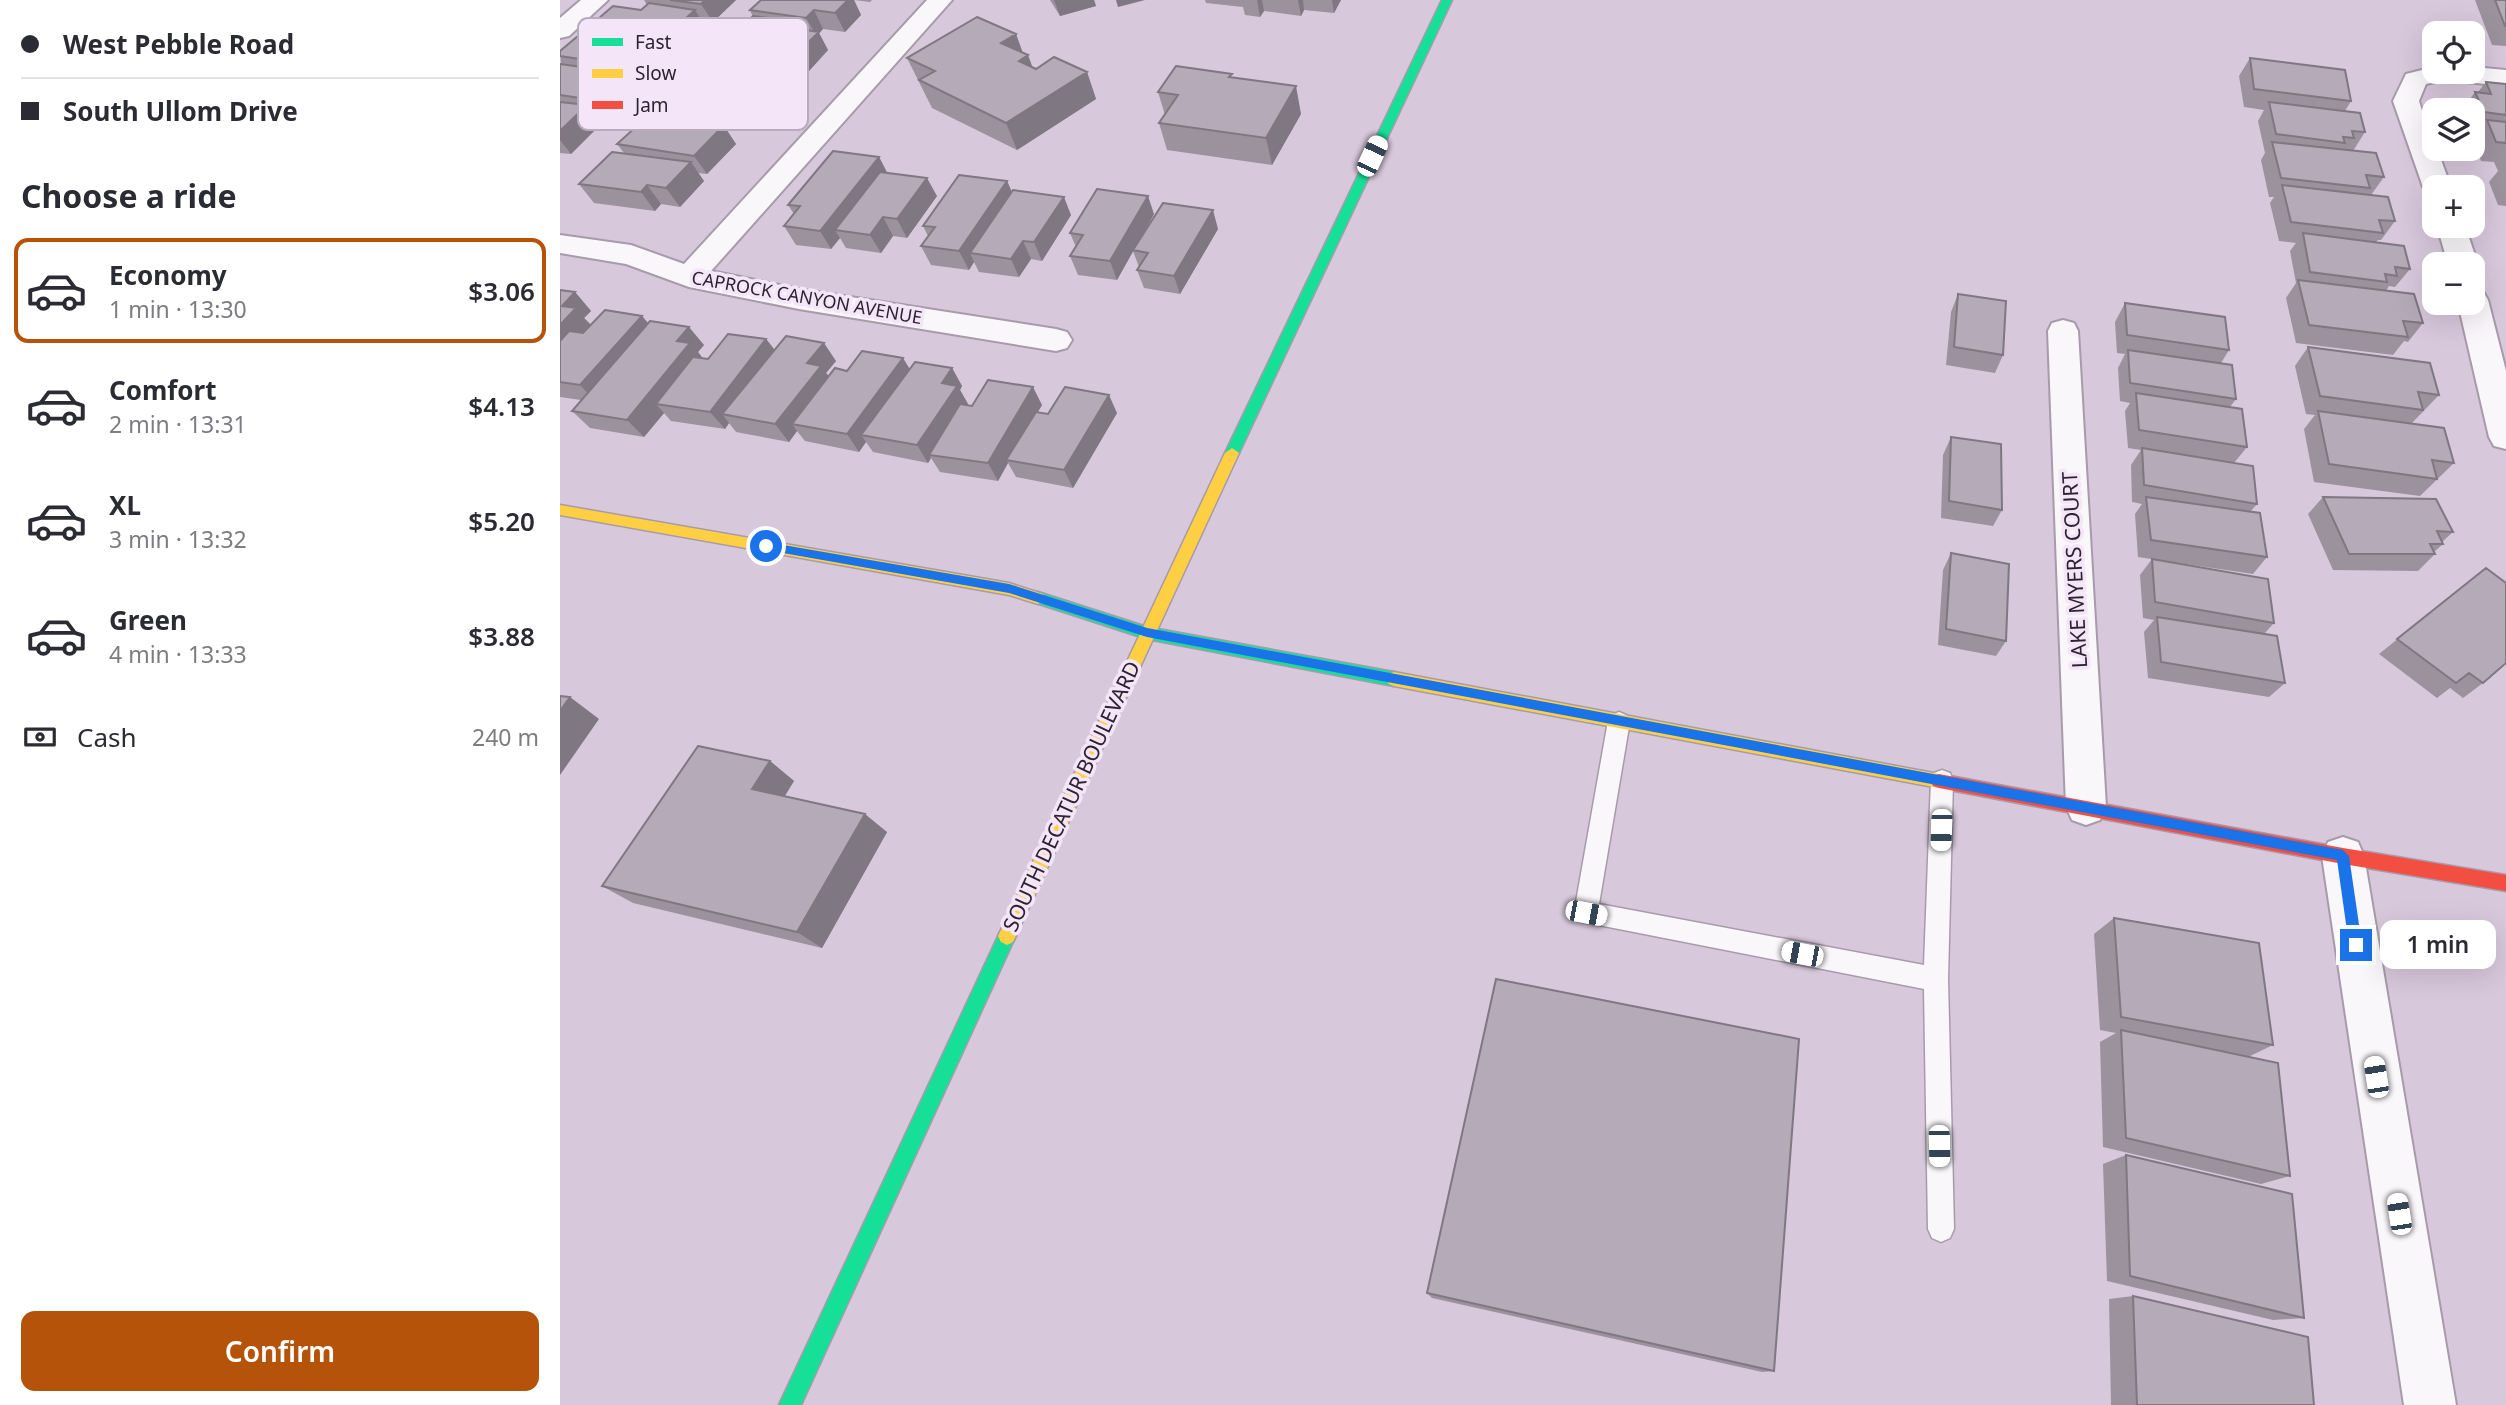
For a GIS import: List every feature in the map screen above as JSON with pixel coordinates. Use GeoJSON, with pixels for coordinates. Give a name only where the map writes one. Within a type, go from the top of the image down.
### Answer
{"type":"FeatureCollection","features":[{"type":"Feature","properties":{"kind":"street"},"geometry":{"type":"LineString","coordinates":[[560,31],[596,0]]}},
{"type":"Feature","properties":{"kind":"street"},"geometry":{"type":"LineString","coordinates":[[689,277],[940,0]]}},
{"type":"Feature","properties":{"kind":"street","name":"SOUTH DECATUR BOULEVARD"},"geometry":{"type":"LineString","coordinates":[[790,1405],[1147,633],[1447,0]]}},
{"type":"Feature","properties":{"kind":"street"},"geometry":{"type":"LineString","coordinates":[[2433,175],[2406,101],[2415,79],[2446,72],[2506,78]]}},
{"type":"Feature","properties":{"kind":"street","name":"CAPROCK CANYON AVENUE"},"geometry":{"type":"LineString","coordinates":[[560,244],[631,255],[689,277],[799,299],[1056,340]]}},
{"type":"Feature","properties":{"kind":"street"},"geometry":{"type":"LineString","coordinates":[[2477,315],[2506,437]]}},
{"type":"Feature","properties":{"kind":"street","name":"LAKE MYERS COURT"},"geometry":{"type":"LineString","coordinates":[[2063,331],[2086,807]]}},
{"type":"Feature","properties":{"kind":"street"},"geometry":{"type":"LineString","coordinates":[[560,510],[1009,589],[1147,633],[2343,856],[2506,883]]}},
{"type":"Feature","properties":{"kind":"street"},"geometry":{"type":"LineString","coordinates":[[2343,856],[2430,1405]]}},
{"type":"Feature","properties":{"kind":"lane"},"geometry":{"type":"LineString","coordinates":[[1619,721],[1586,913],[1936,979]]}},
{"type":"Feature","properties":{"kind":"lane"},"geometry":{"type":"LineString","coordinates":[[1941,1229],[1936,979],[1942,780]]}},
{"type":"Feature","properties":{"kind":"building"},"geometry":{"type":"Polygon","coordinates":[[[670,0],[705,0],[701,4],[670,0]]]}},
{"type":"Feature","properties":{"kind":"building"},"geometry":{"type":"Polygon","coordinates":[[[761,0],[848,0],[835,13],[814,10],[806,18],[750,10],[761,0]]]}},
{"type":"Feature","properties":{"kind":"building"},"geometry":{"type":"Polygon","coordinates":[[[2495,0],[2506,0],[2506,26],[2505,26],[2495,0]]]}},
{"type":"Feature","properties":{"kind":"building"},"geometry":{"type":"Polygon","coordinates":[[[649,3],[695,10],[686,18],[599,18],[613,6],[641,10],[649,3]]]}},
{"type":"Feature","properties":{"kind":"building"},"geometry":{"type":"Polygon","coordinates":[[[977,17],[1016,34],[1001,43],[1028,55],[1019,61],[1036,69],[1054,57],[1087,72],[1006,123],[919,80],[935,71],[907,58],[977,17]]]}},
{"type":"Feature","properties":{"kind":"building"},"geometry":{"type":"Polygon","coordinates":[[[808,30],[819,32],[808,42],[808,30]]]}},
{"type":"Feature","properties":{"kind":"building"},"geometry":{"type":"Polygon","coordinates":[[[578,36],[578,59],[560,56],[560,51],[578,36]]]}},
{"type":"Feature","properties":{"kind":"building"},"geometry":{"type":"Polygon","coordinates":[[[2250,58],[2345,70],[2351,101],[2254,89],[2250,58]]]}},
{"type":"Feature","properties":{"kind":"building"},"geometry":{"type":"Polygon","coordinates":[[[560,64],[578,66],[578,98],[560,95],[560,64]]]}},
{"type":"Feature","properties":{"kind":"building"},"geometry":{"type":"Polygon","coordinates":[[[1176,66],[1232,74],[1229,77],[1296,86],[1266,138],[1159,123],[1178,95],[1158,92],[1176,66]]]}},
{"type":"Feature","properties":{"kind":"building"},"geometry":{"type":"Polygon","coordinates":[[[2486,82],[2506,84],[2506,115],[2485,112],[2485,98],[2478,98],[2475,92],[2491,94],[2486,82]]]}},
{"type":"Feature","properties":{"kind":"building"},"geometry":{"type":"Polygon","coordinates":[[[560,102],[578,104],[578,114],[560,131],[560,102]]]}},
{"type":"Feature","properties":{"kind":"building"},"geometry":{"type":"Polygon","coordinates":[[[2269,102],[2360,113],[2365,132],[2352,131],[2354,138],[2343,137],[2345,143],[2276,134],[2269,102]]]}},
{"type":"Feature","properties":{"kind":"building"},"geometry":{"type":"Polygon","coordinates":[[[2487,120],[2506,122],[2506,143],[2496,142],[2487,120]]]}},
{"type":"Feature","properties":{"kind":"building"},"geometry":{"type":"Polygon","coordinates":[[[632,130],[719,130],[694,156],[617,144],[632,130]]]}},
{"type":"Feature","properties":{"kind":"building"},"geometry":{"type":"Polygon","coordinates":[[[2272,142],[2376,153],[2384,177],[2366,175],[2370,188],[2281,178],[2272,142]]]}},
{"type":"Feature","properties":{"kind":"building"},"geometry":{"type":"Polygon","coordinates":[[[833,151],[879,157],[820,231],[784,226],[800,206],[788,205],[833,151]]]}},
{"type":"Feature","properties":{"kind":"building"},"geometry":{"type":"Polygon","coordinates":[[[612,152],[691,162],[666,188],[647,185],[641,192],[579,184],[612,152]]]}},
{"type":"Feature","properties":{"kind":"building"},"geometry":{"type":"Polygon","coordinates":[[[880,172],[927,178],[897,219],[883,217],[870,235],[835,230],[880,172]]]}},
{"type":"Feature","properties":{"kind":"building"},"geometry":{"type":"Polygon","coordinates":[[[959,175],[1007,181],[959,251],[921,246],[935,227],[923,226],[959,175]]]}},
{"type":"Feature","properties":{"kind":"building"},"geometry":{"type":"Polygon","coordinates":[[[2282,185],[2388,197],[2395,221],[2379,220],[2383,233],[2291,222],[2282,185]]]}},
{"type":"Feature","properties":{"kind":"building"},"geometry":{"type":"Polygon","coordinates":[[[1097,189],[1148,196],[1110,261],[1070,256],[1083,235],[1070,233],[1097,189]]]}},
{"type":"Feature","properties":{"kind":"building"},"geometry":{"type":"Polygon","coordinates":[[[1013,190],[1064,197],[1034,242],[1023,241],[1011,259],[970,253],[1013,190]]]}},
{"type":"Feature","properties":{"kind":"building"},"geometry":{"type":"Polygon","coordinates":[[[1163,203],[1213,210],[1174,276],[1137,270],[1148,253],[1133,250],[1163,203]]]}},
{"type":"Feature","properties":{"kind":"building"},"geometry":{"type":"Polygon","coordinates":[[[2303,233],[2404,246],[2410,269],[2395,267],[2397,276],[2385,274],[2387,282],[2310,272],[2303,233]]]}},
{"type":"Feature","properties":{"kind":"building"},"geometry":{"type":"Polygon","coordinates":[[[2298,280],[2414,294],[2423,323],[2403,321],[2408,337],[2309,325],[2298,280]]]}},
{"type":"Feature","properties":{"kind":"building"},"geometry":{"type":"Polygon","coordinates":[[[560,290],[575,292],[562,306],[576,308],[560,325],[560,290]]]}},
{"type":"Feature","properties":{"kind":"building"},"geometry":{"type":"Polygon","coordinates":[[[1958,294],[2006,301],[2003,355],[1954,347],[1958,294]]]}},
{"type":"Feature","properties":{"kind":"building"},"geometry":{"type":"Polygon","coordinates":[[[2125,303],[2225,317],[2229,350],[2127,335],[2125,303]]]}},
{"type":"Feature","properties":{"kind":"building"},"geometry":{"type":"Polygon","coordinates":[[[605,310],[642,316],[580,385],[560,382],[560,341],[569,331],[583,333],[605,310]]]}},
{"type":"Feature","properties":{"kind":"building"},"geometry":{"type":"Polygon","coordinates":[[[650,321],[689,327],[677,341],[690,343],[627,420],[572,411],[650,321]]]}},
{"type":"Feature","properties":{"kind":"building"},"geometry":{"type":"Polygon","coordinates":[[[728,334],[766,339],[710,412],[656,404],[693,357],[708,359],[728,334]]]}},
{"type":"Feature","properties":{"kind":"building"},"geometry":{"type":"Polygon","coordinates":[[[786,336],[824,343],[807,363],[821,366],[775,424],[722,414],[786,336]]]}},
{"type":"Feature","properties":{"kind":"building"},"geometry":{"type":"Polygon","coordinates":[[[2308,347],[2430,363],[2439,395],[2418,392],[2423,410],[2320,396],[2308,347]]]}},
{"type":"Feature","properties":{"kind":"building"},"geometry":{"type":"Polygon","coordinates":[[[2128,350],[2232,365],[2236,399],[2130,383],[2128,350]]]}},
{"type":"Feature","properties":{"kind":"building"},"geometry":{"type":"Polygon","coordinates":[[[862,351],[903,358],[847,434],[792,424],[835,368],[847,371],[862,351]]]}},
{"type":"Feature","properties":{"kind":"building"},"geometry":{"type":"Polygon","coordinates":[[[915,362],[952,368],[942,383],[957,386],[917,445],[861,435],[915,362]]]}},
{"type":"Feature","properties":{"kind":"building"},"geometry":{"type":"Polygon","coordinates":[[[988,380],[1033,387],[988,463],[929,455],[960,404],[972,406],[988,380]]]}},
{"type":"Feature","properties":{"kind":"building"},"geometry":{"type":"Polygon","coordinates":[[[1065,387],[1109,395],[1064,470],[1006,460],[1036,412],[1048,414],[1065,387]]]}},
{"type":"Feature","properties":{"kind":"building"},"geometry":{"type":"Polygon","coordinates":[[[2136,393],[2242,409],[2247,447],[2139,430],[2136,393]]]}},
{"type":"Feature","properties":{"kind":"building"},"geometry":{"type":"Polygon","coordinates":[[[2318,411],[2444,428],[2454,463],[2432,460],[2437,479],[2329,464],[2318,411]]]}},
{"type":"Feature","properties":{"kind":"building"},"geometry":{"type":"Polygon","coordinates":[[[1951,437],[2001,444],[2002,510],[1949,501],[1951,437]]]}},
{"type":"Feature","properties":{"kind":"building"},"geometry":{"type":"Polygon","coordinates":[[[2142,448],[2253,466],[2257,504],[2144,485],[2142,448]]]}},
{"type":"Feature","properties":{"kind":"building"},"geometry":{"type":"Polygon","coordinates":[[[2146,497],[2260,513],[2267,557],[2151,540],[2146,497]]]}},
{"type":"Feature","properties":{"kind":"building"},"geometry":{"type":"Polygon","coordinates":[[[2323,497],[2436,499],[2453,532],[2437,531],[2443,544],[2430,544],[2435,554],[2349,554],[2323,497]]]}},
{"type":"Feature","properties":{"kind":"building"},"geometry":{"type":"Polygon","coordinates":[[[1951,553],[2009,564],[2006,641],[1946,629],[1951,553]]]}},
{"type":"Feature","properties":{"kind":"building"},"geometry":{"type":"Polygon","coordinates":[[[2152,559],[2268,579],[2274,623],[2155,602],[2152,559]]]}},
{"type":"Feature","properties":{"kind":"building"},"geometry":{"type":"Polygon","coordinates":[[[2486,568],[2506,583],[2506,663],[2483,683],[2469,673],[2456,683],[2397,639],[2486,568]]]}},
{"type":"Feature","properties":{"kind":"building"},"geometry":{"type":"Polygon","coordinates":[[[2157,617],[2277,636],[2285,683],[2161,662],[2157,617]]]}},
{"type":"Feature","properties":{"kind":"building"},"geometry":{"type":"Polygon","coordinates":[[[560,696],[570,697],[560,711],[560,696]]]}},
{"type":"Feature","properties":{"kind":"building"},"geometry":{"type":"Polygon","coordinates":[[[698,746],[770,761],[752,789],[865,814],[797,932],[602,886],[698,746]]]}},
{"type":"Feature","properties":{"kind":"building"},"geometry":{"type":"Polygon","coordinates":[[[2114,918],[2259,943],[2273,1045],[2121,1017],[2114,918]]]}},
{"type":"Feature","properties":{"kind":"building"},"geometry":{"type":"Polygon","coordinates":[[[1496,979],[1799,1039],[1774,1371],[1427,1293],[1496,979]]]}},
{"type":"Feature","properties":{"kind":"building"},"geometry":{"type":"Polygon","coordinates":[[[2121,1030],[2278,1063],[2290,1176],[2126,1138],[2121,1030]]]}},
{"type":"Feature","properties":{"kind":"building"},"geometry":{"type":"Polygon","coordinates":[[[2126,1155],[2292,1194],[2304,1318],[2130,1276],[2126,1155]]]}},
{"type":"Feature","properties":{"kind":"building"},"geometry":{"type":"Polygon","coordinates":[[[2133,1296],[2308,1337],[2314,1405],[2137,1405],[2133,1296]]]}},
{"type":"Feature","properties":{"kind":"traffic: fast"},"geometry":{"type":"LineString","coordinates":[[1232,453],[1447,0]]}},
{"type":"Feature","properties":{"kind":"traffic: fast"},"geometry":{"type":"LineString","coordinates":[[1038,598],[1147,633],[1394,679]]}},
{"type":"Feature","properties":{"kind":"traffic: fast"},"geometry":{"type":"LineString","coordinates":[[790,1405],[1007,936]]}},
{"type":"Feature","properties":{"kind":"traffic: slow"},"geometry":{"type":"LineString","coordinates":[[1007,936],[1232,453]]}},
{"type":"Feature","properties":{"kind":"traffic: slow"},"geometry":{"type":"LineString","coordinates":[[560,510],[1009,589],[1038,598]]}},
{"type":"Feature","properties":{"kind":"traffic: slow"},"geometry":{"type":"LineString","coordinates":[[1394,679],[1939,781]]}},
{"type":"Feature","properties":{"kind":"traffic: jam"},"geometry":{"type":"LineString","coordinates":[[1939,781],[2343,856],[2506,883]]}},
{"type":"Feature","properties":{"kind":"route"},"geometry":{"type":"LineString","coordinates":[[766,546],[1009,589],[1147,633],[2343,856],[2356,945]]}}]}
